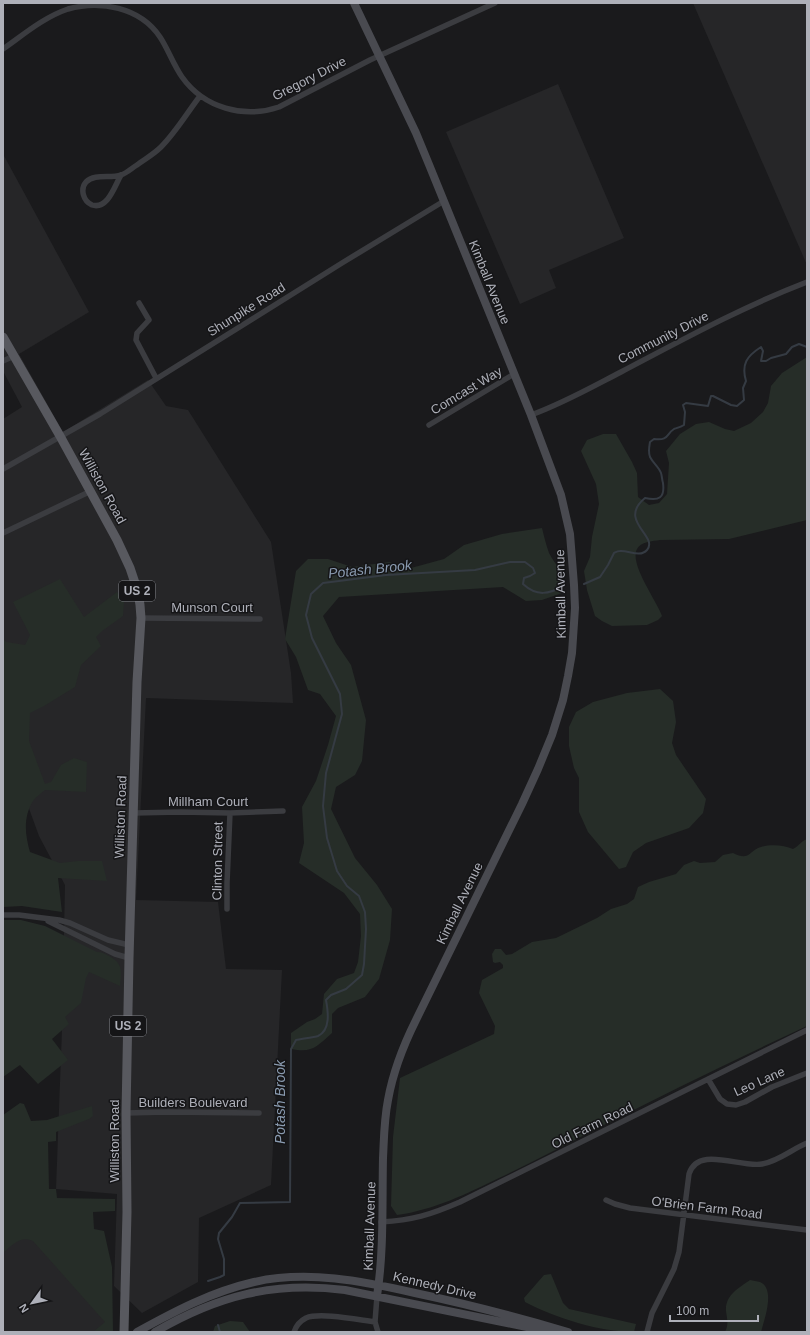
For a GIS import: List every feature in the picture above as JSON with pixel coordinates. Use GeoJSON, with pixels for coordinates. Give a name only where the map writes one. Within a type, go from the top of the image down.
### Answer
{"type":"FeatureCollection","features":[{"type":"Feature","properties":{"kind":"main road","name":"Kimball Avenue"},"geometry":{"type":"LineString","coordinates":[[354,3],[416,133],[531,415],[562,496],[570,534],[574,585],[572,653],[568,676],[556,723],[538,769],[416,1020],[396,1065],[386,1112],[379,1285],[377,1296]]}},
{"type":"Feature","properties":{"kind":"main road","name":"Williston Road"},"geometry":{"type":"LineString","coordinates":[[3,337],[91,491],[117,540],[130,568],[138,592],[141,618],[137,682],[129,945],[126,1113],[127,1212],[124,1332]]}},
{"type":"Feature","properties":{"kind":"main road","name":"Kennedy Drive"},"geometry":{"type":"LineString","coordinates":[[137,1332],[175,1310],[215,1293],[255,1281],[296,1277],[341,1279],[379,1285],[500,1312],[568,1332]]}},
{"type":"Feature","properties":{"kind":"main road","name":"Kennedy Drive"},"geometry":{"type":"LineString","coordinates":[[155,1332],[185,1316],[222,1300],[254,1292],[275,1289],[327,1288],[377,1296],[552,1332]]}},
{"type":"Feature","properties":{"kind":"main road"},"geometry":{"type":"LineString","coordinates":[[185,1316],[190,1304]]}},
{"type":"Feature","properties":{"kind":"street"},"geometry":{"type":"LineString","coordinates":[[378,56],[495,3]]}},
{"type":"Feature","properties":{"kind":"street","name":"Gregory Drive"},"geometry":{"type":"LineString","coordinates":[[3,49],[48,19],[67,9],[80,5],[92,4],[117,6],[132,12],[157,32],[181,76],[200,96],[234,111],[253,112],[266,111],[292,101],[378,56]]}},
{"type":"Feature","properties":{"kind":"street"},"geometry":{"type":"LineString","coordinates":[[121,175],[109,198],[103,204],[94,205],[85,199],[83,188],[90,179],[121,175],[160,148],[200,96]]}},
{"type":"Feature","properties":{"kind":"street","name":"Shunpike Road"},"geometry":{"type":"LineString","coordinates":[[3,469],[100,414],[444,201]]}},
{"type":"Feature","properties":{"kind":"street","name":"Community Drive"},"geometry":{"type":"LineString","coordinates":[[531,415],[601,382],[736,312],[775,294],[807,282]]}},
{"type":"Feature","properties":{"kind":"street"},"geometry":{"type":"LineString","coordinates":[[139,302],[149,320],[137,333],[136,340],[156,378]]}},
{"type":"Feature","properties":{"kind":"street"},"geometry":{"type":"LineString","coordinates":[[3,360],[14,356]]}},
{"type":"Feature","properties":{"kind":"street","name":"Comcast Way"},"geometry":{"type":"LineString","coordinates":[[429,425],[514,374]]}},
{"type":"Feature","properties":{"kind":"street"},"geometry":{"type":"LineString","coordinates":[[3,533],[91,491]]}},
{"type":"Feature","properties":{"kind":"street","name":"Munson Court"},"geometry":{"type":"LineString","coordinates":[[141,618],[260,619]]}},
{"type":"Feature","properties":{"kind":"street","name":"Millham Court"},"geometry":{"type":"LineString","coordinates":[[134,813],[230,813],[283,811]]}},
{"type":"Feature","properties":{"kind":"street","name":"Clinton Street"},"geometry":{"type":"LineString","coordinates":[[227,909],[230,813]]}},
{"type":"Feature","properties":{"kind":"street"},"geometry":{"type":"LineString","coordinates":[[3,915],[19,915],[59,920],[70,923],[108,940],[129,945]]}},
{"type":"Feature","properties":{"kind":"street"},"geometry":{"type":"LineString","coordinates":[[44,919],[115,954],[129,958]]}},
{"type":"Feature","properties":{"kind":"street","name":"Old Farm Road"},"geometry":{"type":"LineString","coordinates":[[381,1222],[415,1219],[460,1202],[807,1030]]}},
{"type":"Feature","properties":{"kind":"street","name":"Leo Lane"},"geometry":{"type":"LineString","coordinates":[[708,1079],[720,1099],[727,1104],[736,1105],[745,1102],[772,1087],[807,1073]]}},
{"type":"Feature","properties":{"kind":"street","name":"Builders Boulevard"},"geometry":{"type":"LineString","coordinates":[[126,1113],[167,1112],[259,1114]]}},
{"type":"Feature","properties":{"kind":"street"},"geometry":{"type":"LineString","coordinates":[[647,1332],[658,1299],[674,1269],[679,1252],[689,1174],[692,1166],[698,1161],[710,1159],[760,1164],[770,1161],[807,1143]]}},
{"type":"Feature","properties":{"kind":"street","name":"O'Brien Farm Road"},"geometry":{"type":"LineString","coordinates":[[606,1200],[630,1208],[684,1216],[807,1230]]}},
{"type":"Feature","properties":{"kind":"street"},"geometry":{"type":"LineString","coordinates":[[377,1296],[375,1322],[378,1332]]}},
{"type":"Feature","properties":{"kind":"street"},"geometry":{"type":"LineString","coordinates":[[294,1332],[299,1323],[311,1317],[321,1316],[375,1322]]}},
{"type":"Feature","properties":{"kind":"shaded area"},"geometry":{"type":"Polygon","coordinates":[[[693,3],[807,3],[807,265],[693,3]]]}},
{"type":"Feature","properties":{"kind":"shaded area"},"geometry":{"type":"Polygon","coordinates":[[[558,84],[624,238],[549,270],[556,288],[520,304],[446,132],[558,84]]]}},
{"type":"Feature","properties":{"kind":"shaded area"},"geometry":{"type":"Polygon","coordinates":[[[3,154],[89,312],[19,354],[63,432],[148,380],[166,406],[188,410],[271,542],[291,673],[293,703],[146,698],[136,900],[218,902],[226,969],[282,970],[271,1185],[199,1218],[198,1282],[142,1313],[114,1286],[117,1194],[56,1189],[62,1029],[65,885],[39,836],[3,737],[3,419],[22,407],[3,371],[3,154]]]}},
{"type":"Feature","properties":{"kind":"shaded area"},"geometry":{"type":"Polygon","coordinates":[[[807,357],[807,520],[729,539],[660,540],[644,543],[637,549],[637,564],[662,616],[658,620],[647,625],[612,626],[595,616],[587,590],[584,571],[590,557],[592,537],[599,504],[596,484],[581,451],[587,440],[603,434],[616,434],[637,473],[638,497],[649,505],[659,503],[667,494],[669,463],[666,451],[680,434],[696,424],[709,422],[734,431],[751,423],[763,412],[768,403],[771,386],[782,373],[807,357]]]}},
{"type":"Feature","properties":{"kind":"shaded area"},"geometry":{"type":"Polygon","coordinates":[[[542,528],[549,553],[561,572],[563,580],[562,593],[542,600],[526,601],[503,587],[339,597],[323,616],[336,643],[351,665],[366,720],[362,761],[355,775],[336,787],[331,809],[355,858],[377,885],[392,909],[390,940],[379,979],[365,997],[338,1008],[332,1014],[332,1033],[314,1048],[304,1050],[291,1049],[291,1033],[322,1014],[324,994],[337,979],[354,973],[358,962],[361,936],[360,914],[344,893],[299,863],[304,843],[302,807],[316,781],[336,716],[320,694],[308,690],[296,657],[285,639],[296,571],[308,559],[328,559],[352,567],[389,562],[411,568],[444,559],[464,545],[502,534],[542,528]]]}},
{"type":"Feature","properties":{"kind":"shaded area"},"geometry":{"type":"Polygon","coordinates":[[[60,579],[84,617],[117,592],[124,602],[123,616],[96,637],[101,646],[81,665],[75,687],[30,713],[29,741],[45,784],[51,782],[61,765],[74,758],[87,762],[86,792],[45,790],[33,801],[26,820],[27,839],[30,852],[60,863],[102,861],[107,881],[58,878],[62,912],[22,906],[3,907],[3,638],[6,642],[25,645],[30,635],[13,602],[60,579]]]}},
{"type":"Feature","properties":{"kind":"shaded area"},"geometry":{"type":"Polygon","coordinates":[[[660,689],[673,701],[676,722],[672,743],[676,755],[706,799],[703,813],[689,828],[646,843],[633,852],[626,867],[619,869],[588,832],[579,812],[579,778],[574,768],[569,746],[569,727],[576,712],[593,702],[627,693],[660,689]]]}},
{"type":"Feature","properties":{"kind":"shaded area"},"geometry":{"type":"Polygon","coordinates":[[[807,839],[807,1026],[673,1090],[474,1190],[450,1201],[411,1213],[397,1215],[391,1206],[393,1137],[400,1078],[494,1034],[495,1026],[479,993],[482,980],[503,968],[503,965],[500,962],[493,962],[492,954],[495,949],[501,949],[506,955],[512,954],[532,942],[556,938],[597,918],[611,909],[627,904],[634,899],[638,887],[676,874],[684,865],[694,861],[700,863],[715,862],[723,855],[733,853],[746,856],[757,848],[769,845],[793,849],[807,839]]]}},
{"type":"Feature","properties":{"kind":"shaded area"},"geometry":{"type":"Polygon","coordinates":[[[3,920],[21,920],[45,926],[97,952],[109,956],[117,962],[120,969],[120,986],[89,972],[86,978],[81,1003],[65,1017],[69,1024],[52,1039],[68,1060],[38,1084],[20,1065],[3,1077],[3,920]]]}},
{"type":"Feature","properties":{"kind":"shaded area"},"geometry":{"type":"Polygon","coordinates":[[[20,1103],[24,1104],[31,1121],[47,1120],[92,1106],[93,1116],[56,1132],[56,1141],[48,1142],[49,1189],[56,1189],[57,1198],[115,1199],[115,1211],[93,1212],[94,1229],[104,1231],[112,1267],[113,1332],[93,1332],[105,1322],[33,1241],[29,1239],[21,1240],[13,1244],[3,1253],[3,1115],[20,1103]]]}},
{"type":"Feature","properties":{"kind":"shaded area"},"geometry":{"type":"Polygon","coordinates":[[[3,1186],[113,1332],[3,1332],[3,1186]]]}},
{"type":"Feature","properties":{"kind":"shaded area"},"geometry":{"type":"Polygon","coordinates":[[[551,1274],[563,1303],[569,1309],[636,1324],[634,1332],[607,1330],[592,1327],[564,1319],[525,1302],[524,1298],[544,1275],[551,1274]]]}},
{"type":"Feature","properties":{"kind":"shaded area"},"geometry":{"type":"Polygon","coordinates":[[[750,1280],[760,1282],[765,1286],[767,1291],[768,1305],[761,1332],[725,1332],[727,1324],[726,1305],[730,1296],[750,1280]]]}},
{"type":"Feature","properties":{"kind":"shaded area"},"geometry":{"type":"Polygon","coordinates":[[[230,1321],[243,1322],[250,1332],[213,1332],[215,1326],[230,1321]]]}},
{"type":"Feature","properties":{"kind":"waterway","name":"Potash Brook"},"geometry":{"type":"LineString","coordinates":[[584,584],[600,577],[615,552],[623,551],[637,554],[647,550],[649,545],[648,539],[636,521],[635,514],[638,506],[645,498],[657,499],[663,492],[661,473],[649,455],[650,442],[654,439],[665,438],[671,431],[684,425],[685,412],[683,405],[686,403],[708,406],[711,396],[713,396],[731,405],[737,406],[744,400],[743,388],[746,381],[744,370],[746,361],[752,354],[761,347],[763,351],[761,361],[766,361],[786,354],[792,347],[799,344],[807,347]]}},
{"type":"Feature","properties":{"kind":"waterway","name":"Potash Brook"},"geometry":{"type":"LineString","coordinates":[[208,1281],[224,1275],[224,1259],[218,1239],[219,1233],[232,1217],[240,1203],[290,1202],[291,1049],[296,1040],[318,1036],[322,1033],[328,1020],[326,1000],[331,995],[346,989],[362,975],[364,964],[366,929],[365,912],[359,896],[347,886],[337,871],[327,838],[323,806],[326,773],[342,714],[340,694],[312,638],[306,615],[311,594],[323,583],[386,575],[475,570],[510,562],[525,562],[533,568],[535,573],[524,578],[523,584],[533,591],[543,593],[553,591],[564,586]]}},
{"type":"Feature","properties":{"kind":"waterway","name":"Potash Brook"},"geometry":{"type":"LineString","coordinates":[[218,1325],[220,1332]]}}]}
